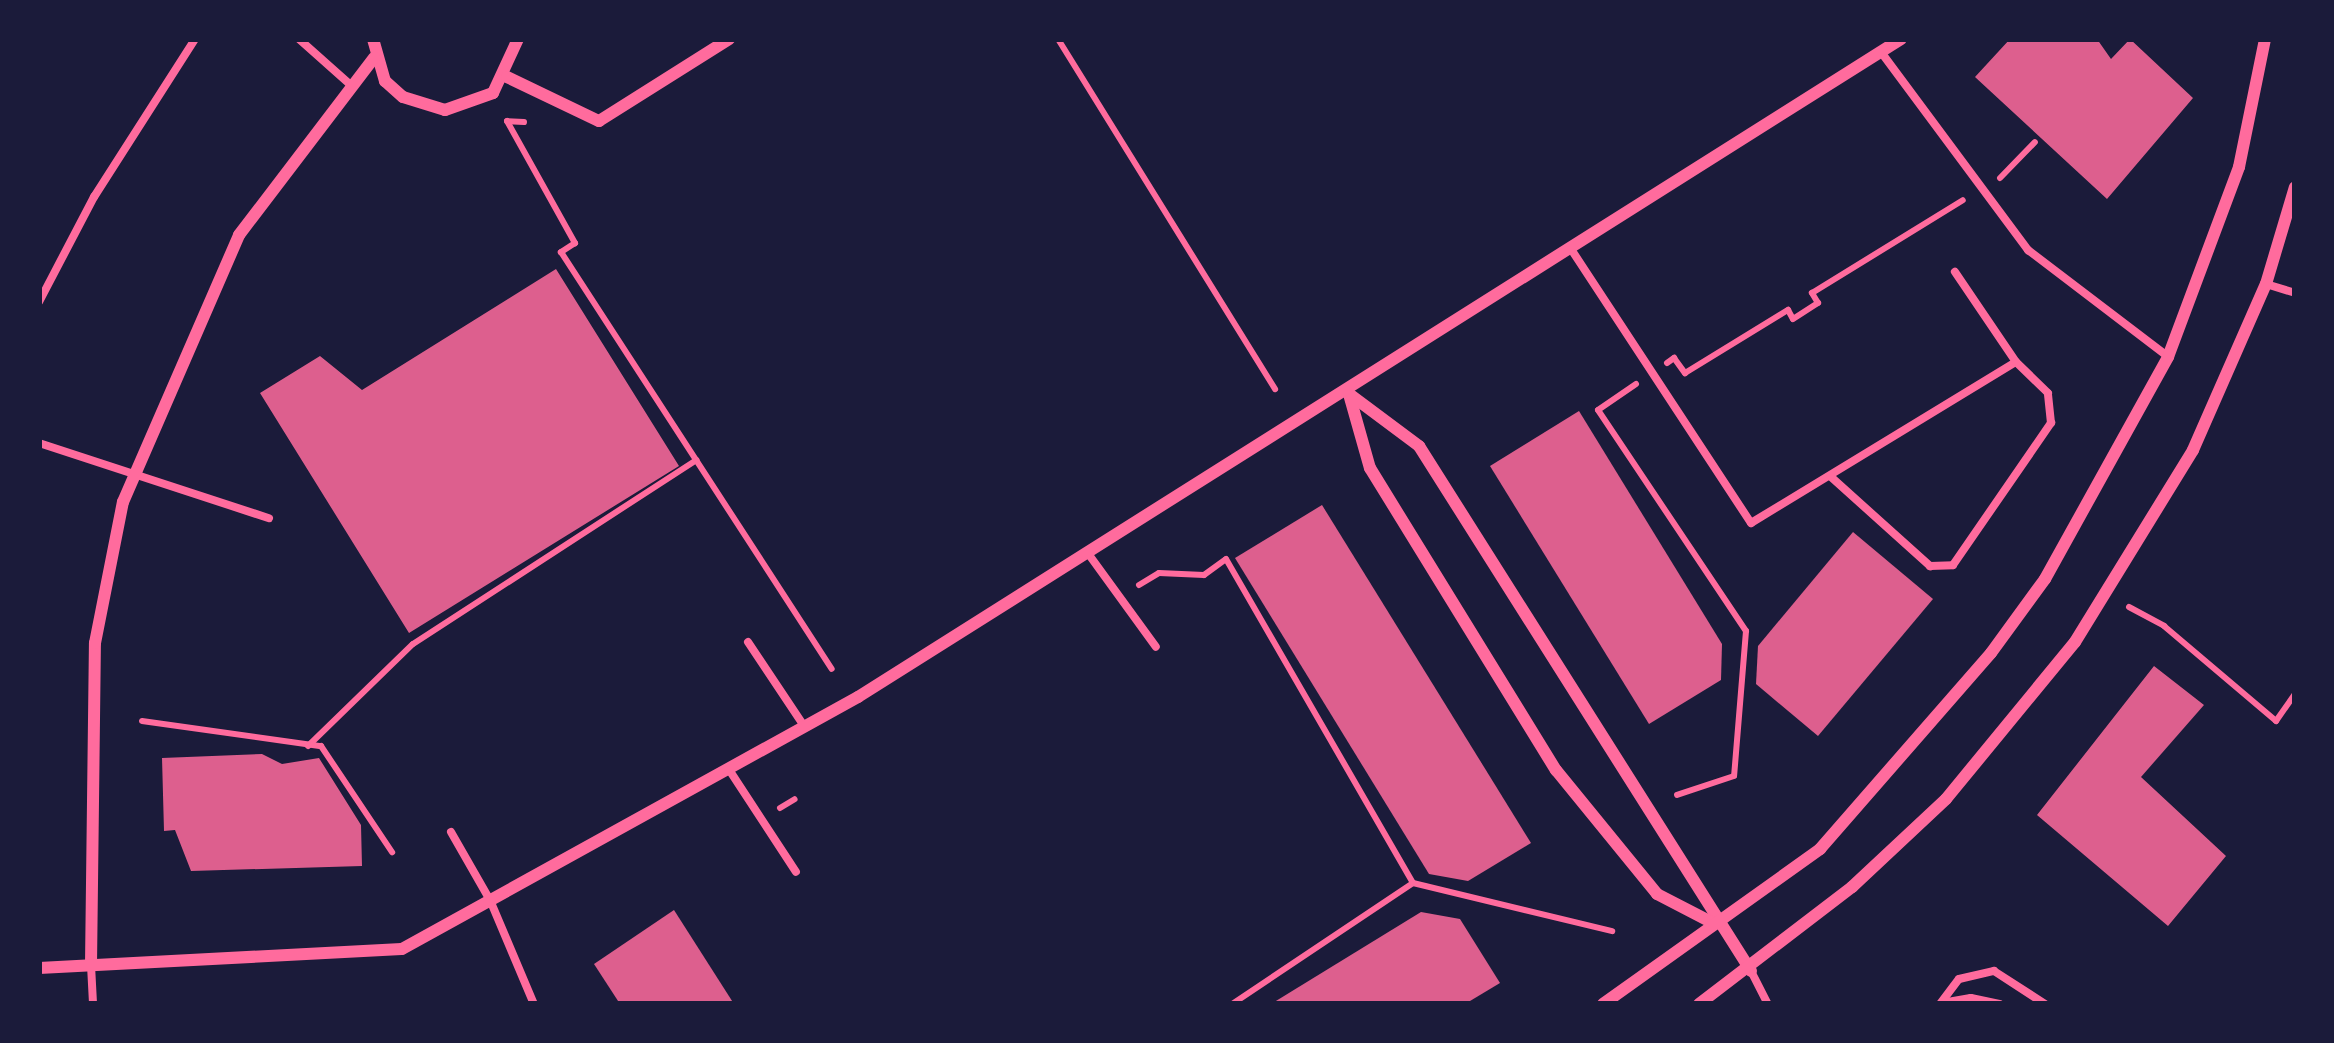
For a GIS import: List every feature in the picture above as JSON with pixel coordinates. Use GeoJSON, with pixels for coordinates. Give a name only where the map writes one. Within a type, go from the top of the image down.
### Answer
{"type":"FeatureCollection","features":[{"type":"Feature","properties":{"kind":"street"},"geometry":{"type":"LineString","coordinates":[[373,39],[374,58],[394,89],[427,108],[470,105],[506,76],[518,39]]}},
{"type":"Feature","properties":{"kind":"street"},"geometry":{"type":"LineString","coordinates":[[506,76],[599,121],[729,39]]}},
{"type":"Feature","properties":{"kind":"street"},"geometry":{"type":"LineString","coordinates":[[39,968],[402,949],[804,726],[1348,393],[1901,39]]}},
{"type":"Feature","properties":{"kind":"street"},"geometry":{"type":"LineString","coordinates":[[1604,1004],[1820,849],[1990,653],[2091,504],[2168,357],[2239,167],[2265,39]]}},
{"type":"Feature","properties":{"kind":"street"},"geometry":{"type":"LineString","coordinates":[[91,965],[94,643],[133,473],[239,236],[374,58]]}},
{"type":"Feature","properties":{"kind":"street"},"geometry":{"type":"LineString","coordinates":[[1699,1004],[1751,971],[1946,799],[2075,642],[2193,450],[2266,284],[2295,187]]}},
{"type":"Feature","properties":{"kind":"street"},"geometry":{"type":"LineString","coordinates":[[1348,393],[1370,468],[1556,770],[1657,894],[1716,924]]}},
{"type":"Feature","properties":{"kind":"street"},"geometry":{"type":"LineString","coordinates":[[1348,393],[1419,446],[1600,739],[1692,867],[1716,924],[1751,971]]}},
{"type":"Feature","properties":{"kind":"lane"},"geometry":{"type":"LineString","coordinates":[[39,302],[94,197],[195,39]]}},
{"type":"Feature","properties":{"kind":"lane"},"geometry":{"type":"LineString","coordinates":[[299,39],[352,86]]}},
{"type":"Feature","properties":{"kind":"lane"},"geometry":{"type":"LineString","coordinates":[[1881,52],[2028,250],[2168,357]]}},
{"type":"Feature","properties":{"kind":"lane"},"geometry":{"type":"LineString","coordinates":[[1570,248],[1751,524],[2015,362]]}},
{"type":"Feature","properties":{"kind":"lane"},"geometry":{"type":"LineString","coordinates":[[1830,476],[1930,566],[1953,565],[2051,424],[2048,393],[2015,362],[1954,272]]}},
{"type":"Feature","properties":{"kind":"lane"},"geometry":{"type":"LineString","coordinates":[[2266,284],[2295,293]]}},
{"type":"Feature","properties":{"kind":"lane"},"geometry":{"type":"LineString","coordinates":[[39,443],[269,518]]}},
{"type":"Feature","properties":{"kind":"lane"},"geometry":{"type":"LineString","coordinates":[[1087,552],[1156,647]]}},
{"type":"Feature","properties":{"kind":"lane"},"geometry":{"type":"LineString","coordinates":[[748,642],[804,726]]}},
{"type":"Feature","properties":{"kind":"lane"},"geometry":{"type":"LineString","coordinates":[[728,768],[796,872]]}},
{"type":"Feature","properties":{"kind":"lane"},"geometry":{"type":"LineString","coordinates":[[451,832],[490,900],[534,1004]]}},
{"type":"Feature","properties":{"kind":"lane"},"geometry":{"type":"LineString","coordinates":[[91,965],[94,1004]]}},
{"type":"Feature","properties":{"kind":"lane"},"geometry":{"type":"LineString","coordinates":[[1751,971],[1768,1004]]}},
{"type":"Feature","properties":{"kind":"lane"},"geometry":{"type":"LineString","coordinates":[[1940,1004],[1959,979],[1994,971],[2045,1004]]}},
{"type":"Feature","properties":{"kind":"lane"},"geometry":{"type":"LineString","coordinates":[[1940,1004],[1971,998],[1999,1004]]}},
{"type":"Feature","properties":{"kind":"path"},"geometry":{"type":"LineString","coordinates":[[1058,39],[1275,389]]}},
{"type":"Feature","properties":{"kind":"path"},"geometry":{"type":"LineString","coordinates":[[524,122],[507,121],[575,243],[561,252],[832,669]]}},
{"type":"Feature","properties":{"kind":"path"},"geometry":{"type":"LineString","coordinates":[[1677,795],[1734,776],[1746,631],[1598,410],[1674,358],[1684,373],[1788,310],[1793,319],[1818,303],[1812,293],[1983,188],[2035,142]]}},
{"type":"Feature","properties":{"kind":"path"},"geometry":{"type":"LineString","coordinates":[[308,746],[413,644],[696,460]]}},
{"type":"Feature","properties":{"kind":"path"},"geometry":{"type":"LineString","coordinates":[[1159,573],[1204,575],[1226,560],[1413,883],[1612,931]]}},
{"type":"Feature","properties":{"kind":"path"},"geometry":{"type":"LineString","coordinates":[[2128,607],[2164,626],[2276,721],[2295,694]]}},
{"type":"Feature","properties":{"kind":"path"},"geometry":{"type":"LineString","coordinates":[[142,721],[322,746],[392,852]]}},
{"type":"Feature","properties":{"kind":"path"},"geometry":{"type":"LineString","coordinates":[[1232,1004],[1413,883]]}},
{"type":"Feature","properties":{"kind":"building"},"geometry":{"type":"Polygon","coordinates":[[[2010,39],[2097,39],[2111,59],[2130,39],[2193,98],[2107,199],[1975,77],[2010,39]]]}},
{"type":"Feature","properties":{"kind":"building"},"geometry":{"type":"Polygon","coordinates":[[[556,269],[679,466],[409,633],[260,393],[320,356],[362,390],[556,269]]]}},
{"type":"Feature","properties":{"kind":"building"},"geometry":{"type":"Polygon","coordinates":[[[1579,411],[1722,644],[1721,680],[1649,724],[1490,466],[1579,411]]]}},
{"type":"Feature","properties":{"kind":"building"},"geometry":{"type":"Polygon","coordinates":[[[1322,505],[1531,843],[1468,881],[1429,874],[1235,558],[1322,505]]]}},
{"type":"Feature","properties":{"kind":"building"},"geometry":{"type":"Polygon","coordinates":[[[1853,532],[1933,599],[1818,736],[1756,684],[1758,646],[1853,532]]]}},
{"type":"Feature","properties":{"kind":"building"},"geometry":{"type":"Polygon","coordinates":[[[2154,666],[2204,705],[2141,777],[2226,856],[2168,926],[2037,815],[2154,666]]]}},
{"type":"Feature","properties":{"kind":"building"},"geometry":{"type":"Polygon","coordinates":[[[262,754],[282,764],[319,758],[361,825],[362,866],[191,871],[175,830],[164,831],[162,758],[262,754]]]}},
{"type":"Feature","properties":{"kind":"building"},"geometry":{"type":"Polygon","coordinates":[[[674,910],[734,1004],[620,1004],[594,964],[674,910]]]}},
{"type":"Feature","properties":{"kind":"building"},"geometry":{"type":"Polygon","coordinates":[[[1421,912],[1460,919],[1500,983],[1465,1004],[1271,1004],[1421,912]]]}}]}
